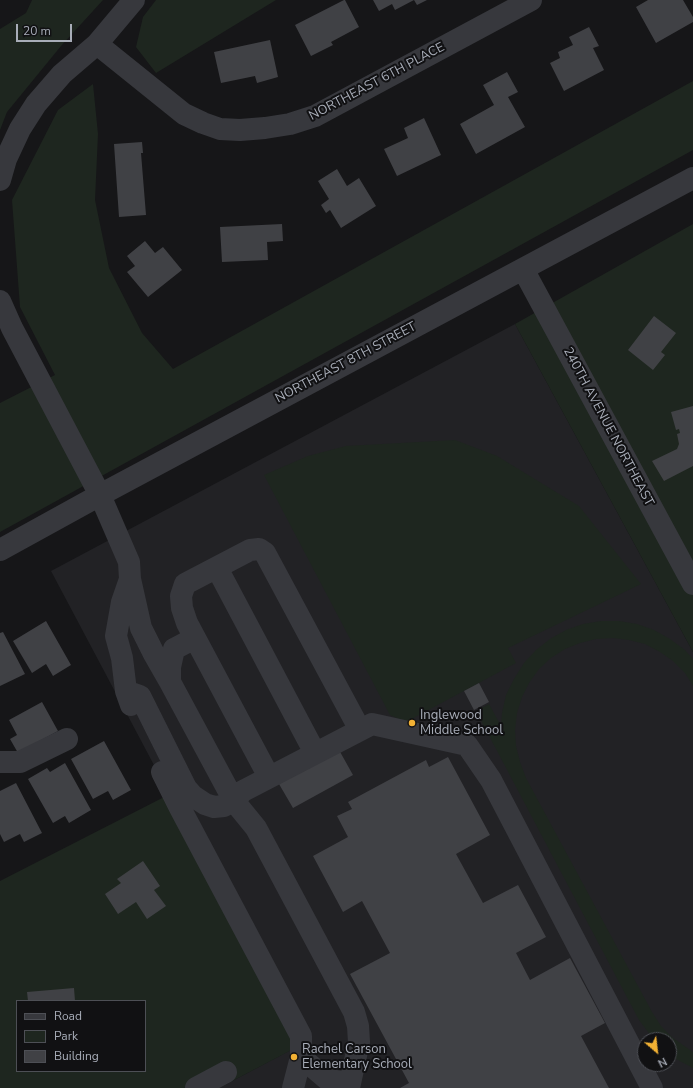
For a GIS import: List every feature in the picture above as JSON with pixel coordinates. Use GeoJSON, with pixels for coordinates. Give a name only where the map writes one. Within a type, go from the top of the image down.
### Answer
{"type":"FeatureCollection","features":[{"type":"Feature","properties":{"kind":"street"},"geometry":{"type":"LineString","coordinates":[[0,180],[6,159],[14,141],[36,104],[62,74],[97,44],[134,0]]}},
{"type":"Feature","properties":{"kind":"street","name":"NORTHEAST 6TH PLACE"},"geometry":{"type":"LineString","coordinates":[[97,44],[184,114],[203,124],[220,129],[240,130],[265,128],[290,124],[315,116],[531,0]]}},
{"type":"Feature","properties":{"kind":"street","name":"NORTHEAST 8TH STREET"},"geometry":{"type":"LineString","coordinates":[[0,550],[693,178]]}},
{"type":"Feature","properties":{"kind":"street","name":"240TH AVENUE NORTHEAST"},"geometry":{"type":"LineString","coordinates":[[523,269],[693,584]]}},
{"type":"Feature","properties":{"kind":"street"},"geometry":{"type":"LineString","coordinates":[[0,303],[100,495],[129,562],[130,579],[141,628],[234,801],[256,828],[354,1012],[358,1026],[359,1042],[349,1086],[328,1080],[301,1057]]}},
{"type":"Feature","properties":{"kind":"street"},"geometry":{"type":"LineString","coordinates":[[269,777],[187,623],[182,608],[181,596],[185,584],[250,550],[259,549],[265,553],[360,730]]}},
{"type":"Feature","properties":{"kind":"street"},"geometry":{"type":"LineString","coordinates":[[217,568],[315,753]]}},
{"type":"Feature","properties":{"kind":"street"},"geometry":{"type":"LineString","coordinates":[[130,579],[122,602],[116,636],[122,658],[126,691],[136,718],[180,808],[301,1036],[301,1057],[293,1088]]}},
{"type":"Feature","properties":{"kind":"street"},"geometry":{"type":"LineString","coordinates":[[170,682],[170,667],[174,649],[195,638]]}},
{"type":"Feature","properties":{"kind":"street"},"geometry":{"type":"LineString","coordinates":[[122,658],[128,654],[137,652],[154,654]]}},
{"type":"Feature","properties":{"kind":"street"},"geometry":{"type":"LineString","coordinates":[[126,691],[140,696],[186,788],[193,796],[205,804],[214,807],[224,806],[234,801],[243,791],[372,724],[467,746],[491,780],[652,1088]]}},
{"type":"Feature","properties":{"kind":"street"},"geometry":{"type":"LineString","coordinates":[[0,762],[20,762],[67,739]]}},
{"type":"Feature","properties":{"kind":"street"},"geometry":{"type":"LineString","coordinates":[[196,1088],[226,1072]]}},
{"type":"Feature","properties":{"kind":"shaded area","name":"Inglewood Middle School"},"geometry":{"type":"Polygon","coordinates":[[[515,324],[693,652],[693,1088],[219,1088],[302,1044],[51,571],[515,324]]]}},
{"type":"Feature","properties":{"kind":"green space"},"geometry":{"type":"Polygon","coordinates":[[[32,0],[103,0],[61,46],[7,112],[0,130],[0,29],[26,13],[32,0]]]}},
{"type":"Feature","properties":{"kind":"green space"},"geometry":{"type":"Polygon","coordinates":[[[156,0],[276,0],[156,73],[136,47],[143,17],[156,0]]]}},
{"type":"Feature","properties":{"kind":"green space"},"geometry":{"type":"Polygon","coordinates":[[[693,81],[693,150],[0,532],[0,403],[55,375],[20,307],[12,200],[58,110],[93,84],[98,134],[95,200],[109,268],[142,333],[173,369],[693,81]]]}},
{"type":"Feature","properties":{"kind":"green space"},"geometry":{"type":"Polygon","coordinates":[[[693,224],[693,652],[515,324],[693,224]]]}},
{"type":"Feature","properties":{"kind":"green space"},"geometry":{"type":"Polygon","coordinates":[[[455,440],[497,456],[579,506],[641,584],[508,648],[516,663],[406,722],[390,715],[264,475],[308,456],[346,446],[455,440]]]}},
{"type":"Feature","properties":{"kind":"green space"},"geometry":{"type":"Polygon","coordinates":[[[601,621],[619,621],[637,624],[654,630],[670,639],[685,650],[693,659],[693,686],[685,673],[673,661],[645,644],[613,638],[596,639],[580,643],[565,649],[551,658],[539,669],[529,683],[522,697],[517,713],[515,730],[516,746],[526,778],[652,1012],[667,1032],[648,1032],[639,1020],[476,711],[489,704],[501,726],[506,695],[524,663],[536,650],[550,639],[566,630],[583,624],[601,621]]]}},
{"type":"Feature","properties":{"kind":"green space"},"geometry":{"type":"Polygon","coordinates":[[[170,794],[303,1044],[219,1088],[0,1088],[0,881],[170,794]]]}},
{"type":"Feature","properties":{"kind":"green space"},"geometry":{"type":"Polygon","coordinates":[[[677,1041],[693,1052],[693,1068],[677,1060],[677,1041]]]}},
{"type":"Feature","properties":{"kind":"building"},"geometry":{"type":"Polygon","coordinates":[[[344,0],[359,27],[331,42],[333,45],[311,56],[295,25],[344,0]]]}},
{"type":"Feature","properties":{"kind":"building"},"geometry":{"type":"Polygon","coordinates":[[[373,0],[414,0],[395,10],[392,4],[379,11],[373,0]]]}},
{"type":"Feature","properties":{"kind":"building"},"geometry":{"type":"Polygon","coordinates":[[[414,0],[427,0],[417,5],[414,0]]]}},
{"type":"Feature","properties":{"kind":"building"},"geometry":{"type":"Polygon","coordinates":[[[648,0],[683,0],[693,17],[693,22],[656,43],[636,7],[648,0]]]}},
{"type":"Feature","properties":{"kind":"building"},"geometry":{"type":"Polygon","coordinates":[[[589,27],[599,46],[593,48],[604,70],[564,91],[550,63],[560,58],[558,52],[573,45],[569,37],[589,27]]]}},
{"type":"Feature","properties":{"kind":"building"},"geometry":{"type":"Polygon","coordinates":[[[270,40],[278,77],[257,83],[255,76],[221,83],[214,52],[270,40]]]}},
{"type":"Feature","properties":{"kind":"building"},"geometry":{"type":"Polygon","coordinates":[[[507,72],[518,92],[508,97],[525,127],[476,154],[460,124],[494,105],[483,85],[507,72]]]}},
{"type":"Feature","properties":{"kind":"building"},"geometry":{"type":"Polygon","coordinates":[[[424,118],[441,155],[397,176],[384,149],[408,138],[404,128],[424,118]]]}},
{"type":"Feature","properties":{"kind":"building"},"geometry":{"type":"Polygon","coordinates":[[[142,142],[143,153],[141,153],[146,215],[119,217],[114,144],[142,142]]]}},
{"type":"Feature","properties":{"kind":"building"},"geometry":{"type":"Polygon","coordinates":[[[337,169],[347,186],[359,178],[376,206],[341,228],[330,210],[326,213],[321,205],[329,199],[318,181],[337,169]]]}},
{"type":"Feature","properties":{"kind":"building"},"geometry":{"type":"Polygon","coordinates":[[[282,224],[283,241],[267,242],[268,260],[222,262],[220,227],[282,224]]]}},
{"type":"Feature","properties":{"kind":"building"},"geometry":{"type":"Polygon","coordinates":[[[145,241],[155,253],[163,247],[182,270],[148,297],[127,272],[135,266],[127,256],[145,241]]]}},
{"type":"Feature","properties":{"kind":"building"},"geometry":{"type":"Polygon","coordinates":[[[654,316],[676,333],[661,352],[665,355],[653,370],[628,350],[654,316]]]}},
{"type":"Feature","properties":{"kind":"building"},"geometry":{"type":"Polygon","coordinates":[[[693,406],[693,466],[664,481],[652,461],[677,449],[679,444],[677,434],[680,433],[679,429],[676,430],[671,412],[693,406]]]}},
{"type":"Feature","properties":{"kind":"building"},"geometry":{"type":"Polygon","coordinates":[[[46,621],[71,665],[53,676],[46,664],[32,673],[13,641],[46,621]]]}},
{"type":"Feature","properties":{"kind":"building"},"geometry":{"type":"Polygon","coordinates":[[[3,632],[25,674],[0,686],[0,633],[3,632]]]}},
{"type":"Feature","properties":{"kind":"building"},"geometry":{"type":"Polygon","coordinates":[[[479,683],[489,702],[474,710],[464,691],[479,683]]]}},
{"type":"Feature","properties":{"kind":"building"},"geometry":{"type":"Polygon","coordinates":[[[42,702],[58,731],[18,753],[10,739],[17,735],[9,720],[42,702]]]}},
{"type":"Feature","properties":{"kind":"building"},"geometry":{"type":"Polygon","coordinates":[[[104,741],[131,790],[113,800],[108,791],[93,799],[71,759],[104,741]]]}},
{"type":"Feature","properties":{"kind":"building"},"geometry":{"type":"Polygon","coordinates":[[[339,750],[353,775],[293,808],[279,784],[339,750]]]}},
{"type":"Feature","properties":{"kind":"building","name":"Inglewood Middle School"},"geometry":{"type":"Polygon","coordinates":[[[448,757],[490,835],[456,854],[483,903],[518,885],[546,937],[516,953],[530,980],[570,958],[605,1023],[581,1036],[609,1088],[400,1088],[409,1083],[350,974],[390,953],[362,901],[343,912],[313,856],[348,837],[337,816],[352,809],[348,802],[426,760],[429,767],[448,757]]]}},
{"type":"Feature","properties":{"kind":"building"},"geometry":{"type":"Polygon","coordinates":[[[65,763],[91,810],[69,823],[65,816],[53,823],[28,779],[47,768],[50,772],[65,763]]]}},
{"type":"Feature","properties":{"kind":"building"},"geometry":{"type":"Polygon","coordinates":[[[16,783],[42,833],[24,842],[20,834],[4,842],[0,834],[0,791],[16,783]]]}},
{"type":"Feature","properties":{"kind":"building"},"geometry":{"type":"Polygon","coordinates":[[[143,861],[160,886],[154,890],[166,906],[147,919],[136,902],[118,914],[105,894],[121,883],[117,879],[143,861]]]}},
{"type":"Feature","properties":{"kind":"building"},"geometry":{"type":"Polygon","coordinates":[[[74,988],[75,1000],[28,1000],[27,992],[74,988]]]}},
{"type":"Feature","properties":{"kind":"place","name":"Inglewood Middle School"},"geometry":{"type":"Point","coordinates":[412,723]}},
{"type":"Feature","properties":{"kind":"place","name":"Rachel Carson Elementary School"},"geometry":{"type":"Point","coordinates":[294,1057]}}]}
